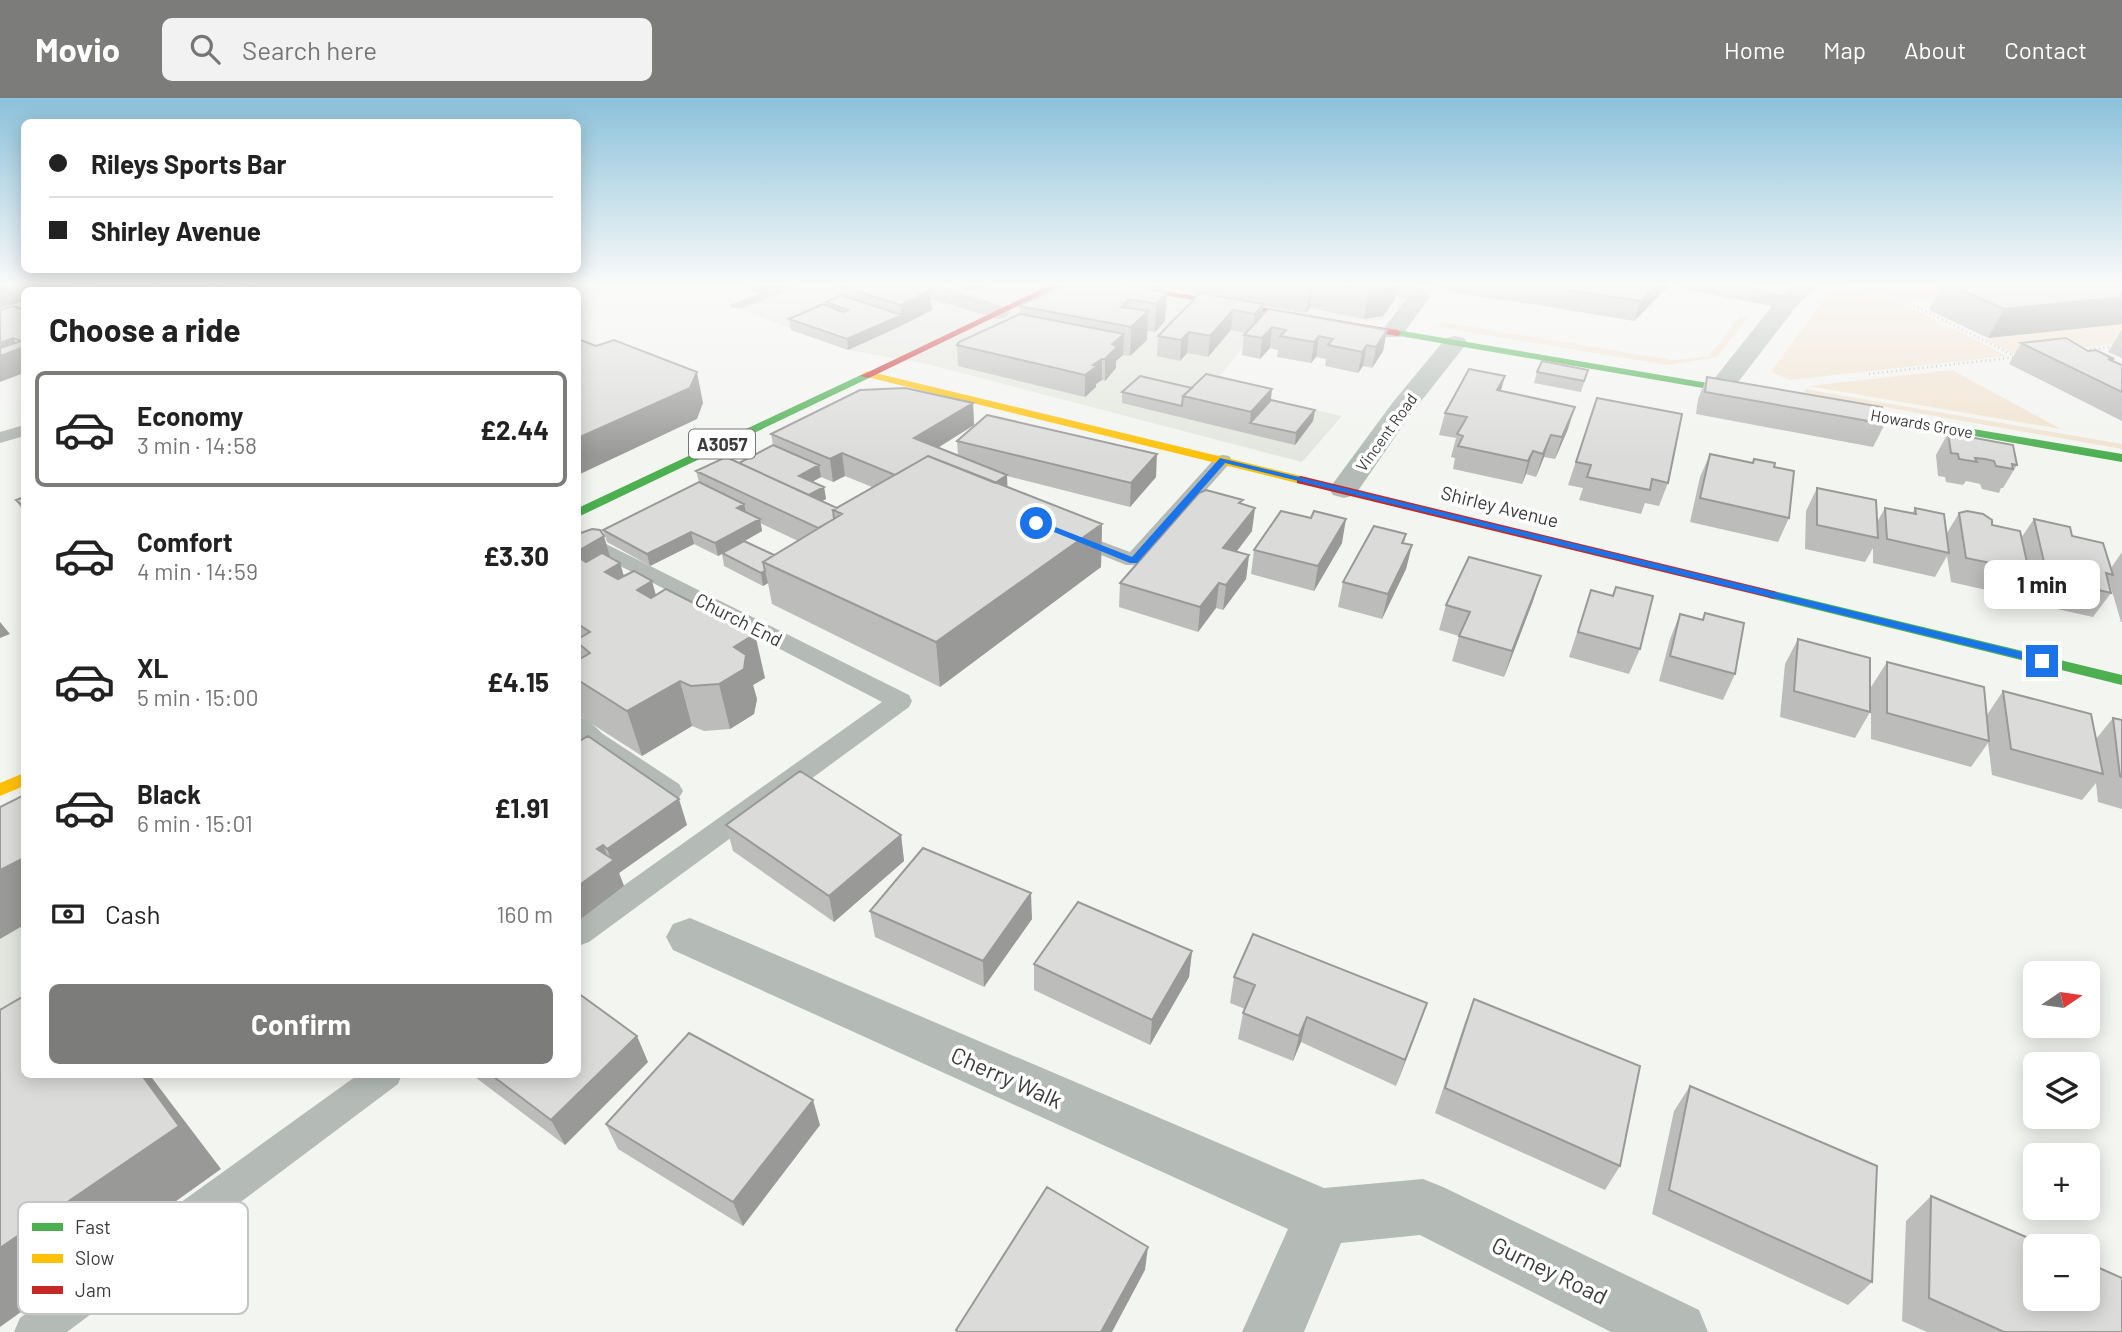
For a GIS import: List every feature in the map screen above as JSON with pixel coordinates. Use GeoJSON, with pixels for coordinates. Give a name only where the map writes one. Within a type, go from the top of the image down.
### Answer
{"type":"FeatureCollection","features":[{"type":"Feature","properties":{"kind":"street","name":"A3057"},"geometry":{"type":"LineString","coordinates":[[581,512],[938,341]]}},
{"type":"Feature","properties":{"kind":"street"},"geometry":{"type":"LineString","coordinates":[[1441,341],[1774,398]]}},
{"type":"Feature","properties":{"kind":"street"},"geometry":{"type":"LineString","coordinates":[[1720,388],[1757,341]]}},
{"type":"Feature","properties":{"kind":"street","name":"Vincent Road"},"geometry":{"type":"LineString","coordinates":[[1344,489],[1402,408],[1455,343]]}},
{"type":"Feature","properties":{"kind":"street","name":"Shirley Avenue"},"geometry":{"type":"LineString","coordinates":[[867,374],[2122,680]]}},
{"type":"Feature","properties":{"kind":"street","name":"Howards Grove"},"geometry":{"type":"LineString","coordinates":[[1814,405],[2122,458]]}},
{"type":"Feature","properties":{"kind":"street"},"geometry":{"type":"LineString","coordinates":[[0,790],[21,780]]}},
{"type":"Feature","properties":{"kind":"street","name":"Cherry Walk"},"geometry":{"type":"LineString","coordinates":[[690,937],[1323,1216]]}},
{"type":"Feature","properties":{"kind":"street","name":"Gurney Road"},"geometry":{"type":"LineString","coordinates":[[1323,1216],[1423,1207],[1677,1332]]}},
{"type":"Feature","properties":{"kind":"street"},"geometry":{"type":"LineString","coordinates":[[1273,1332],[1323,1216]]}},
{"type":"Feature","properties":{"kind":"lane"},"geometry":{"type":"LineString","coordinates":[[0,439],[21,431]]}},
{"type":"Feature","properties":{"kind":"lane"},"geometry":{"type":"LineString","coordinates":[[1048,527],[1133,561],[1223,460]]}},
{"type":"Feature","properties":{"kind":"lane","name":"Church End"},"geometry":{"type":"LineString","coordinates":[[581,538],[900,701],[581,932]]}},
{"type":"Feature","properties":{"kind":"lane"},"geometry":{"type":"LineString","coordinates":[[581,728],[594,740],[670,791]]}},
{"type":"Feature","properties":{"kind":"lane"},"geometry":{"type":"LineString","coordinates":[[211,1202],[381,1078]]}},
{"type":"Feature","properties":{"kind":"lane"},"geometry":{"type":"LineString","coordinates":[[34,1332],[59,1314]]}},
{"type":"Feature","properties":{"kind":"path"},"geometry":{"type":"LineString","coordinates":[[1983,341],[2017,358]]}},
{"type":"Feature","properties":{"kind":"path"},"geometry":{"type":"LineString","coordinates":[[2081,350],[2122,346]]}},
{"type":"Feature","properties":{"kind":"path"},"geometry":{"type":"LineString","coordinates":[[1857,376],[2026,356]]}},
{"type":"Feature","properties":{"kind":"shaded area"},"geometry":{"type":"Polygon","coordinates":[[[823,341],[1248,341],[1212,386],[1342,416],[1302,462],[927,364],[848,350],[823,341]]]}},
{"type":"Feature","properties":{"kind":"shaded area"},"geometry":{"type":"Polygon","coordinates":[[[1520,341],[1554,341],[1672,360],[1708,357],[1721,341],[1730,341],[1717,357],[1667,365],[1520,341]]]}},
{"type":"Feature","properties":{"kind":"shaded area"},"geometry":{"type":"Polygon","coordinates":[[[1794,341],[1977,341],[2007,356],[1790,380],[1771,372],[1794,341]]]}},
{"type":"Feature","properties":{"kind":"shaded area"},"geometry":{"type":"Polygon","coordinates":[[[1987,341],[2122,341],[2122,343],[2016,355],[1987,341]]]}},
{"type":"Feature","properties":{"kind":"shaded area"},"geometry":{"type":"Polygon","coordinates":[[[1952,370],[2061,429],[1808,386],[1952,370]]]}},
{"type":"Feature","properties":{"kind":"shaded area"},"geometry":{"type":"Polygon","coordinates":[[[1805,389],[2122,444],[2122,449],[1805,393],[1805,389]]]}},
{"type":"Feature","properties":{"kind":"shaded area"},"geometry":{"type":"Polygon","coordinates":[[[21,862],[21,1024],[0,1036],[0,873],[21,862]]]}},
{"type":"Feature","properties":{"kind":"building"},"geometry":{"type":"Polygon","coordinates":[[[21,341],[21,348],[0,356],[0,348],[21,341]]]}},
{"type":"Feature","properties":{"kind":"building"},"geometry":{"type":"Polygon","coordinates":[[[581,341],[596,346],[616,341],[697,372],[690,388],[581,437],[581,341]]]}},
{"type":"Feature","properties":{"kind":"building"},"geometry":{"type":"Polygon","coordinates":[[[1116,341],[1112,344],[1117,347],[1105,359],[1093,365],[1097,366],[1085,375],[957,345],[959,342],[1116,341]]]}},
{"type":"Feature","properties":{"kind":"building"},"geometry":{"type":"Polygon","coordinates":[[[1332,341],[1380,341],[1376,347],[1367,345],[1362,352],[1328,345],[1332,341]]]}},
{"type":"Feature","properties":{"kind":"building"},"geometry":{"type":"Polygon","coordinates":[[[2070,341],[2088,351],[2096,350],[2122,365],[2122,392],[2021,343],[2070,341]]]}},
{"type":"Feature","properties":{"kind":"building"},"geometry":{"type":"Polygon","coordinates":[[[1542,361],[1588,370],[1584,381],[1537,372],[1542,361]]]}},
{"type":"Feature","properties":{"kind":"building"},"geometry":{"type":"Polygon","coordinates":[[[1469,369],[1505,376],[1497,390],[1575,407],[1562,437],[1551,435],[1543,454],[1533,451],[1528,461],[1458,446],[1463,436],[1457,434],[1467,417],[1445,413],[1469,369]]]}},
{"type":"Feature","properties":{"kind":"building"},"geometry":{"type":"Polygon","coordinates":[[[1206,374],[1272,389],[1251,412],[1183,396],[1206,374]]]}},
{"type":"Feature","properties":{"kind":"building"},"geometry":{"type":"Polygon","coordinates":[[[1140,376],[1192,388],[1183,396],[1182,406],[1122,392],[1140,376]]]}},
{"type":"Feature","properties":{"kind":"building"},"geometry":{"type":"Polygon","coordinates":[[[1707,377],[1882,407],[1885,424],[1705,392],[1707,377]]]}},
{"type":"Feature","properties":{"kind":"building"},"geometry":{"type":"Polygon","coordinates":[[[905,388],[973,403],[914,438],[1007,475],[995,483],[928,456],[895,475],[842,453],[830,459],[771,434],[860,390],[905,388]]]}},
{"type":"Feature","properties":{"kind":"building"},"geometry":{"type":"Polygon","coordinates":[[[1597,398],[1682,414],[1668,483],[1652,479],[1650,490],[1587,477],[1591,465],[1576,462],[1597,398]]]}},
{"type":"Feature","properties":{"kind":"building"},"geometry":{"type":"Polygon","coordinates":[[[1271,400],[1315,410],[1296,433],[1250,423],[1271,400]]]}},
{"type":"Feature","properties":{"kind":"building"},"geometry":{"type":"Polygon","coordinates":[[[987,415],[1157,454],[1131,483],[957,441],[987,415]]]}},
{"type":"Feature","properties":{"kind":"building"},"geometry":{"type":"Polygon","coordinates":[[[1948,433],[2013,445],[2017,465],[2012,464],[2013,469],[1996,466],[1994,461],[1985,459],[1975,458],[1977,462],[1959,459],[1958,454],[1951,453],[1948,433]]]}},
{"type":"Feature","properties":{"kind":"building"},"geometry":{"type":"Polygon","coordinates":[[[773,445],[819,465],[799,476],[824,487],[809,495],[739,463],[773,445]]]}},
{"type":"Feature","properties":{"kind":"building"},"geometry":{"type":"Polygon","coordinates":[[[1710,454],[1753,463],[1754,459],[1775,463],[1774,467],[1794,471],[1789,518],[1700,498],[1710,454]]]}},
{"type":"Feature","properties":{"kind":"building"},"geometry":{"type":"Polygon","coordinates":[[[928,456],[1102,524],[936,642],[763,562],[842,514],[833,510],[928,456]]]}},
{"type":"Feature","properties":{"kind":"building"},"geometry":{"type":"Polygon","coordinates":[[[726,457],[837,508],[833,510],[834,519],[818,528],[696,471],[726,457]]]}},
{"type":"Feature","properties":{"kind":"building"},"geometry":{"type":"Polygon","coordinates":[[[699,482],[744,504],[737,508],[760,519],[715,543],[691,532],[647,554],[603,530],[699,482]]]}},
{"type":"Feature","properties":{"kind":"building"},"geometry":{"type":"Polygon","coordinates":[[[1817,488],[1876,500],[1878,538],[1817,525],[1817,488]]]}},
{"type":"Feature","properties":{"kind":"building"},"geometry":{"type":"Polygon","coordinates":[[[1206,490],[1243,500],[1239,503],[1255,508],[1223,548],[1249,555],[1226,585],[1219,583],[1200,607],[1120,583],[1199,493],[1206,490]]]}},
{"type":"Feature","properties":{"kind":"building"},"geometry":{"type":"Polygon","coordinates":[[[1885,508],[1916,514],[1915,508],[1944,514],[1949,553],[1887,539],[1885,508]]]}},
{"type":"Feature","properties":{"kind":"building"},"geometry":{"type":"Polygon","coordinates":[[[1281,511],[1311,518],[1314,511],[1346,519],[1318,566],[1254,550],[1281,511]]]}},
{"type":"Feature","properties":{"kind":"building"},"geometry":{"type":"Polygon","coordinates":[[[1967,511],[1983,514],[1992,520],[1992,525],[2020,531],[2029,571],[1966,558],[1959,513],[1967,511]]]}},
{"type":"Feature","properties":{"kind":"building"},"geometry":{"type":"Polygon","coordinates":[[[2034,519],[2070,527],[2072,536],[2103,543],[2113,575],[2106,573],[2111,593],[2047,575],[2034,519]]]}},
{"type":"Feature","properties":{"kind":"building"},"geometry":{"type":"Polygon","coordinates":[[[1374,526],[1406,534],[1402,543],[1412,545],[1388,594],[1343,582],[1374,526]]]}},
{"type":"Feature","properties":{"kind":"building"},"geometry":{"type":"Polygon","coordinates":[[[592,529],[600,530],[604,536],[581,549],[581,533],[592,529]]]}},
{"type":"Feature","properties":{"kind":"building"},"geometry":{"type":"Polygon","coordinates":[[[744,541],[774,555],[763,562],[765,571],[761,573],[722,553],[744,541]]]}},
{"type":"Feature","properties":{"kind":"building"},"geometry":{"type":"Polygon","coordinates":[[[602,553],[620,563],[605,572],[618,579],[634,571],[652,581],[637,590],[651,598],[666,589],[755,634],[734,647],[746,655],[744,669],[719,684],[691,686],[680,681],[627,711],[581,682],[581,658],[590,653],[581,646],[581,637],[590,632],[581,626],[581,559],[586,562],[602,553]]]}},
{"type":"Feature","properties":{"kind":"building"},"geometry":{"type":"Polygon","coordinates":[[[1469,557],[1541,576],[1512,651],[1459,636],[1470,612],[1446,605],[1469,557]]]}},
{"type":"Feature","properties":{"kind":"building"},"geometry":{"type":"Polygon","coordinates":[[[1616,587],[1653,596],[1640,649],[1578,632],[1591,590],[1613,596],[1616,587]]]}},
{"type":"Feature","properties":{"kind":"building"},"geometry":{"type":"Polygon","coordinates":[[[1705,613],[1744,623],[1735,674],[1670,656],[1680,614],[1703,620],[1705,613]]]}},
{"type":"Feature","properties":{"kind":"building"},"geometry":{"type":"Polygon","coordinates":[[[1798,639],[1870,658],[1870,712],[1794,691],[1798,639]]]}},
{"type":"Feature","properties":{"kind":"building"},"geometry":{"type":"Polygon","coordinates":[[[1887,662],[1984,687],[1989,741],[1887,713],[1887,662]]]}},
{"type":"Feature","properties":{"kind":"building"},"geometry":{"type":"Polygon","coordinates":[[[2003,691],[2091,714],[2103,774],[2011,749],[2003,691]]]}},
{"type":"Feature","properties":{"kind":"building"},"geometry":{"type":"Polygon","coordinates":[[[2113,718],[2122,720],[2122,777],[2120,776],[2113,718]]]}},
{"type":"Feature","properties":{"kind":"building"},"geometry":{"type":"Polygon","coordinates":[[[588,736],[679,799],[607,849],[603,845],[597,849],[614,860],[581,884],[581,740],[588,736]]]}},
{"type":"Feature","properties":{"kind":"building"},"geometry":{"type":"Polygon","coordinates":[[[800,771],[901,835],[829,896],[726,825],[800,771]]]}},
{"type":"Feature","properties":{"kind":"building"},"geometry":{"type":"Polygon","coordinates":[[[21,796],[21,860],[0,870],[0,807],[21,796]]]}},
{"type":"Feature","properties":{"kind":"building"},"geometry":{"type":"Polygon","coordinates":[[[923,848],[1031,893],[983,961],[870,911],[923,848]]]}},
{"type":"Feature","properties":{"kind":"building"},"geometry":{"type":"Polygon","coordinates":[[[1078,902],[1192,951],[1152,1020],[1034,964],[1078,902]]]}},
{"type":"Feature","properties":{"kind":"building"},"geometry":{"type":"Polygon","coordinates":[[[1253,934],[1427,1003],[1405,1060],[1307,1017],[1299,1036],[1243,1013],[1255,985],[1234,977],[1253,934]]]}},
{"type":"Feature","properties":{"kind":"building"},"geometry":{"type":"Polygon","coordinates":[[[581,995],[637,1036],[551,1120],[495,1078],[581,1078],[581,995]]]}},
{"type":"Feature","properties":{"kind":"building"},"geometry":{"type":"Polygon","coordinates":[[[21,998],[21,1078],[144,1078],[179,1126],[67,1202],[18,1202],[18,1236],[0,1248],[0,1010],[21,998]]]}},
{"type":"Feature","properties":{"kind":"building"},"geometry":{"type":"Polygon","coordinates":[[[1474,999],[1640,1066],[1620,1166],[1445,1088],[1474,999]]]}},
{"type":"Feature","properties":{"kind":"building"},"geometry":{"type":"Polygon","coordinates":[[[689,1033],[813,1100],[733,1202],[606,1124],[689,1033]]]}},
{"type":"Feature","properties":{"kind":"building"},"geometry":{"type":"Polygon","coordinates":[[[1690,1086],[1877,1166],[1872,1282],[1669,1190],[1690,1086]]]}},
{"type":"Feature","properties":{"kind":"building"},"geometry":{"type":"Polygon","coordinates":[[[1047,1187],[1148,1247],[1101,1332],[958,1332],[956,1330],[1047,1187]]]}},
{"type":"Feature","properties":{"kind":"building"},"geometry":{"type":"Polygon","coordinates":[[[1931,1196],[2023,1236],[2023,1311],[2100,1311],[2100,1268],[2122,1278],[2122,1332],[2004,1332],[1929,1298],[1931,1196]]]}},
{"type":"Feature","properties":{"kind":"traffic: fast"},"geometry":{"type":"LineString","coordinates":[[1442,341],[1755,394]]}},
{"type":"Feature","properties":{"kind":"traffic: fast"},"geometry":{"type":"LineString","coordinates":[[581,512],[865,376]]}},
{"type":"Feature","properties":{"kind":"traffic: fast"},"geometry":{"type":"LineString","coordinates":[[1831,408],[2122,458]]}},
{"type":"Feature","properties":{"kind":"traffic: fast"},"geometry":{"type":"LineString","coordinates":[[1774,595],[2122,680]]}},
{"type":"Feature","properties":{"kind":"traffic: slow"},"geometry":{"type":"LineString","coordinates":[[867,374],[1301,480]]}},
{"type":"Feature","properties":{"kind":"traffic: slow"},"geometry":{"type":"LineString","coordinates":[[0,790],[21,780]]}},
{"type":"Feature","properties":{"kind":"traffic: jam"},"geometry":{"type":"LineString","coordinates":[[865,376],[940,341]]}},
{"type":"Feature","properties":{"kind":"traffic: jam"},"geometry":{"type":"LineString","coordinates":[[1301,480],[1774,595]]}},
{"type":"Feature","properties":{"kind":"route"},"geometry":{"type":"LineString","coordinates":[[1036,523],[1133,561],[1223,460],[2042,661]]}}]}
